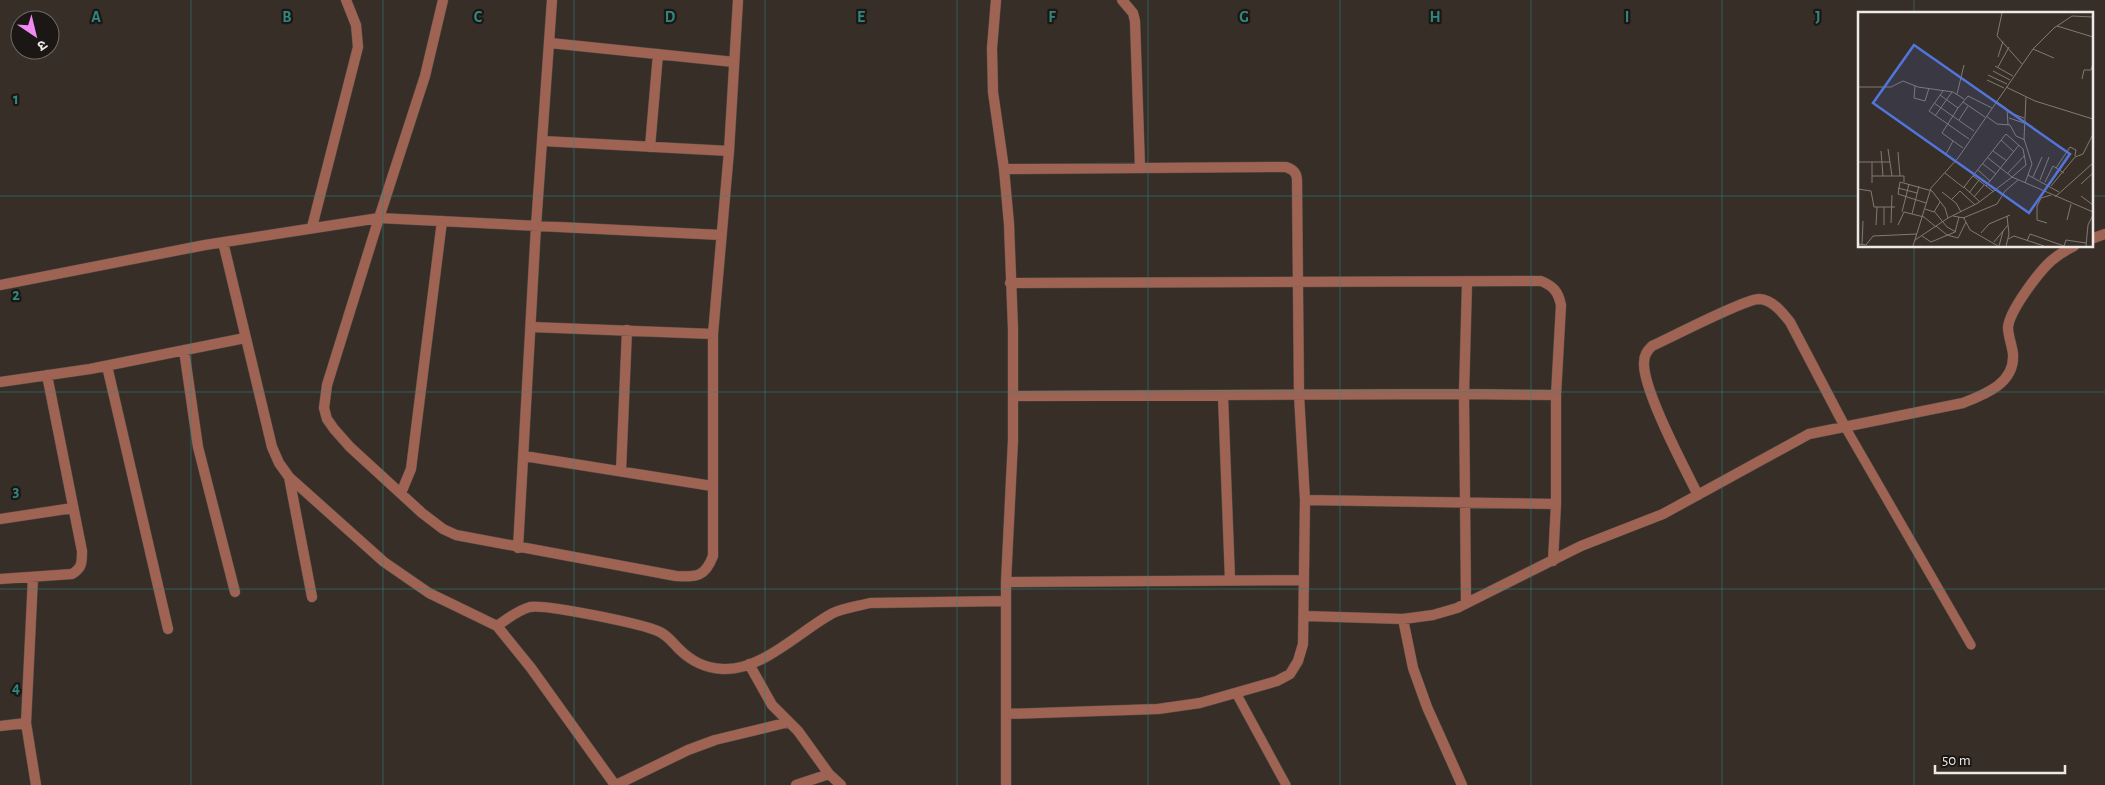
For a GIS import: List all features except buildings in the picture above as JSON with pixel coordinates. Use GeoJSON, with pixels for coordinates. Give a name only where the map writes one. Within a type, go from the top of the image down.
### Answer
{"type":"FeatureCollection","features":[{"type":"Feature","properties":{"kind":"street"},"geometry":{"type":"LineString","coordinates":[[312,227],[358,47],[356,25],[346,0]]}},
{"type":"Feature","properties":{"kind":"street"},"geometry":{"type":"LineString","coordinates":[[443,0],[425,76],[327,385],[324,408],[327,419],[345,441],[443,529],[473,540],[676,576],[696,577],[708,569],[713,556],[714,334],[729,151],[738,0]]}},
{"type":"Feature","properties":{"kind":"street"},"geometry":{"type":"LineString","coordinates":[[518,548],[536,226],[552,0]]}},
{"type":"Feature","properties":{"kind":"street"},"geometry":{"type":"LineString","coordinates":[[996,0],[992,48],[993,92],[1004,169],[1009,224],[1014,396],[1006,582],[1006,785]]}},
{"type":"Feature","properties":{"kind":"street"},"geometry":{"type":"LineString","coordinates":[[1122,0],[1133,13],[1135,21],[1140,167]]}},
{"type":"Feature","properties":{"kind":"street"},"geometry":{"type":"LineString","coordinates":[[550,42],[734,62]]}},
{"type":"Feature","properties":{"kind":"street"},"geometry":{"type":"LineString","coordinates":[[650,147],[658,54]]}},
{"type":"Feature","properties":{"kind":"street"},"geometry":{"type":"LineString","coordinates":[[543,141],[729,151]]}},
{"type":"Feature","properties":{"kind":"street"},"geometry":{"type":"LineString","coordinates":[[1004,169],[1286,167],[1297,174],[1299,395],[1305,500],[1305,616],[1303,644],[1298,661],[1290,674],[1277,681],[1200,703],[1158,709],[1006,714]]}},
{"type":"Feature","properties":{"kind":"street"},"geometry":{"type":"LineString","coordinates":[[0,285],[223,242],[379,218],[721,235]]}},
{"type":"Feature","properties":{"kind":"street"},"geometry":{"type":"LineString","coordinates":[[401,493],[412,469],[442,221]]}},
{"type":"Feature","properties":{"kind":"street"},"geometry":{"type":"LineString","coordinates":[[2092,239],[2105,234]]}},
{"type":"Feature","properties":{"kind":"street"},"geometry":{"type":"LineString","coordinates":[[223,242],[272,447],[279,463],[289,477],[384,562],[429,593],[497,626],[526,662],[616,785],[688,750],[715,740],[789,722]]}},
{"type":"Feature","properties":{"kind":"street"},"geometry":{"type":"LineString","coordinates":[[1305,616],[1403,619],[1433,615],[1457,608],[1581,546],[1664,514],[1791,442],[1809,434],[1844,425],[1963,403],[1979,397],[1999,385],[2010,374],[2013,364],[2008,329],[2010,317],[2050,262],[2071,248]]}},
{"type":"Feature","properties":{"kind":"street"},"geometry":{"type":"LineString","coordinates":[[1010,284],[1467,283],[1541,281],[1552,286],[1558,294],[1561,304],[1556,396],[1556,504],[1552,561]]}},
{"type":"Feature","properties":{"kind":"street"},"geometry":{"type":"LineString","coordinates":[[1466,603],[1464,394],[1467,283]]}},
{"type":"Feature","properties":{"kind":"street"},"geometry":{"type":"LineString","coordinates":[[1698,495],[1656,406],[1646,378],[1644,360],[1646,353],[1652,346],[1740,305],[1759,299],[1771,303],[1781,310],[1790,322],[1844,425]]}},
{"type":"Feature","properties":{"kind":"street"},"geometry":{"type":"LineString","coordinates":[[531,327],[714,334]]}},
{"type":"Feature","properties":{"kind":"street"},"geometry":{"type":"LineString","coordinates":[[621,471],[627,330]]}},
{"type":"Feature","properties":{"kind":"street"},"geometry":{"type":"LineString","coordinates":[[0,382],[107,366],[245,338]]}},
{"type":"Feature","properties":{"kind":"street"},"geometry":{"type":"LineString","coordinates":[[184,350],[198,447],[235,592]]}},
{"type":"Feature","properties":{"kind":"street"},"geometry":{"type":"LineString","coordinates":[[107,366],[168,630]]}},
{"type":"Feature","properties":{"kind":"street"},"geometry":{"type":"LineString","coordinates":[[0,579],[72,574],[79,570],[82,563],[82,552],[47,375]]}},
{"type":"Feature","properties":{"kind":"street"},"geometry":{"type":"LineString","coordinates":[[1014,396],[1464,394],[1556,396]]}},
{"type":"Feature","properties":{"kind":"street"},"geometry":{"type":"LineString","coordinates":[[1223,396],[1230,580]]}},
{"type":"Feature","properties":{"kind":"street"},"geometry":{"type":"LineString","coordinates":[[524,456],[712,486]]}},
{"type":"Feature","properties":{"kind":"street"},"geometry":{"type":"LineString","coordinates":[[289,477],[312,597]]}},
{"type":"Feature","properties":{"kind":"street"},"geometry":{"type":"LineString","coordinates":[[1305,500],[1556,504]]}},
{"type":"Feature","properties":{"kind":"street"},"geometry":{"type":"LineString","coordinates":[[0,519],[73,508]]}},
{"type":"Feature","properties":{"kind":"street"},"geometry":{"type":"LineString","coordinates":[[33,577],[26,723],[36,785]]}},
{"type":"Feature","properties":{"kind":"street"},"geometry":{"type":"LineString","coordinates":[[1006,582],[1304,580]]}},
{"type":"Feature","properties":{"kind":"street"},"geometry":{"type":"LineString","coordinates":[[497,626],[529,607],[544,606],[659,631],[671,639],[693,661],[706,667],[725,669],[749,664],[784,646],[834,613],[851,607],[870,603],[1006,601]]}},
{"type":"Feature","properties":{"kind":"street"},"geometry":{"type":"LineString","coordinates":[[1403,619],[1413,668],[1427,707],[1462,785]]}},
{"type":"Feature","properties":{"kind":"street"},"geometry":{"type":"LineString","coordinates":[[749,664],[768,700],[789,722],[829,774],[841,785]]}},
{"type":"Feature","properties":{"kind":"street"},"geometry":{"type":"LineString","coordinates":[[0,726],[26,723]]}},
{"type":"Feature","properties":{"kind":"street"},"geometry":{"type":"LineString","coordinates":[[796,785],[829,774]]}},
{"type":"Feature","properties":{"kind":"lane"},"geometry":{"type":"LineString","coordinates":[[1844,425],[1971,645]]}},
{"type":"Feature","properties":{"kind":"lane"},"geometry":{"type":"LineString","coordinates":[[1236,693],[1286,785]]}}]}
